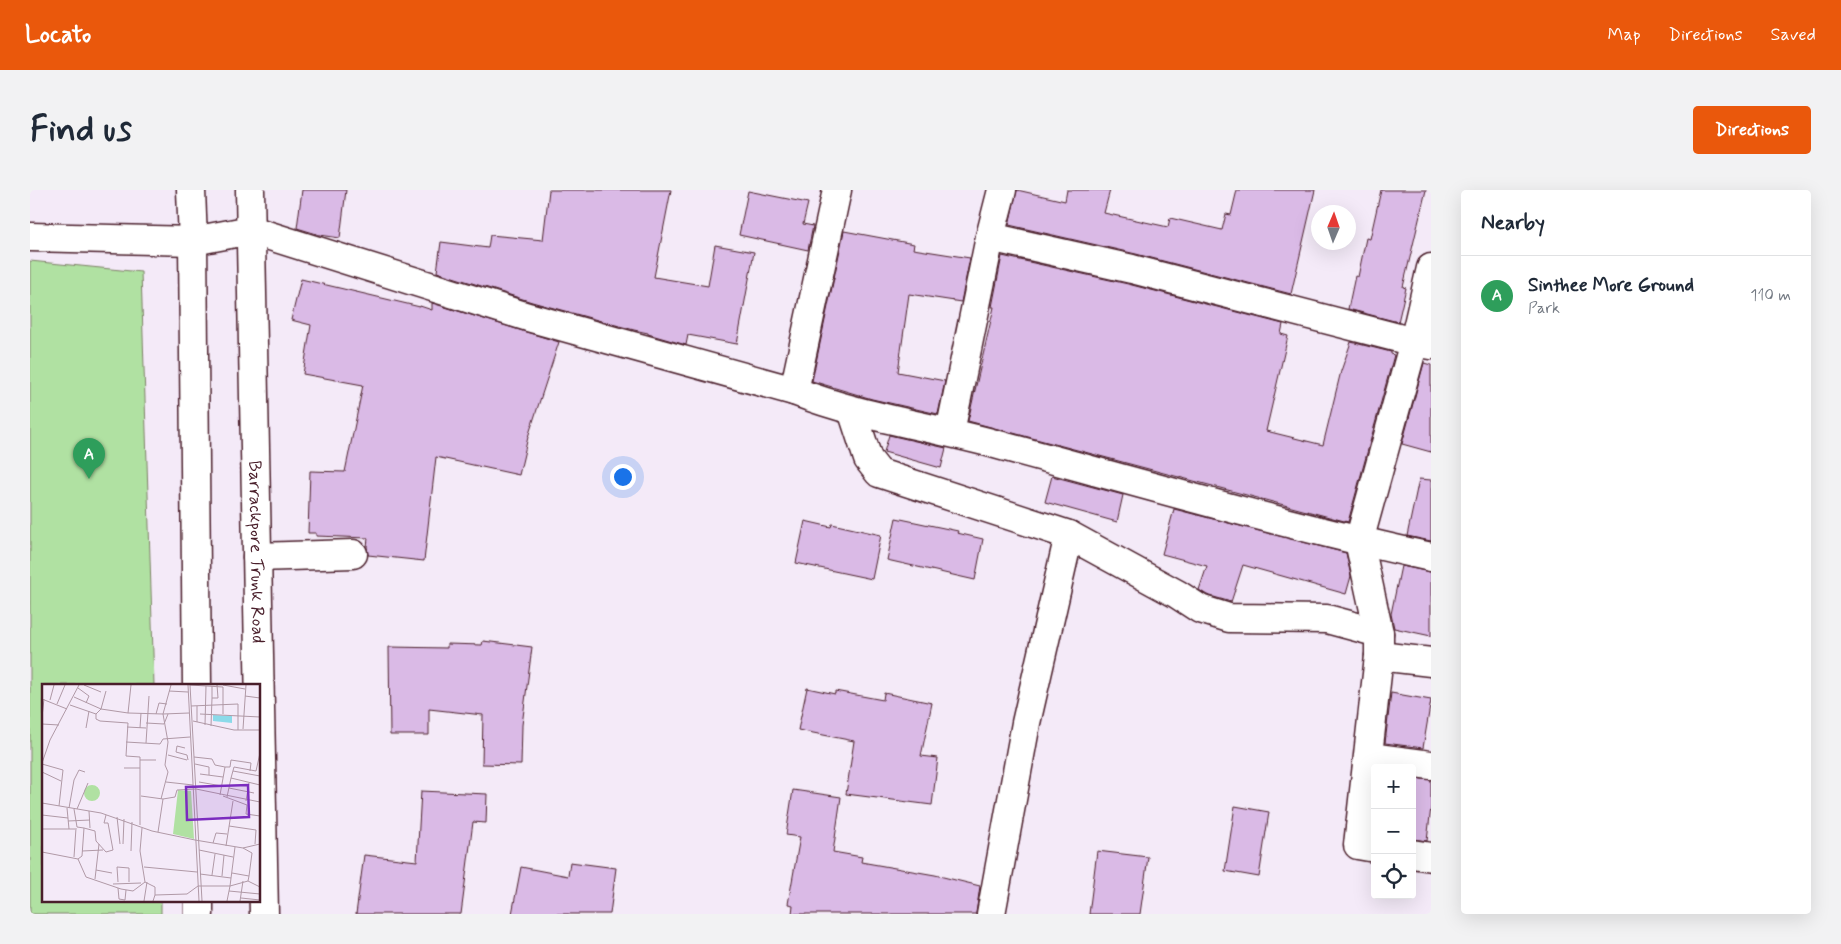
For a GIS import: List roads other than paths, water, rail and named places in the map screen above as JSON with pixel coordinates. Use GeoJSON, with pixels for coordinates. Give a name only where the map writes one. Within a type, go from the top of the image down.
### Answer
{"type":"FeatureCollection","features":[{"type":"Feature","properties":{"kind":"street"},"geometry":{"type":"LineString","coordinates":[[191,190],[197,684]]}},
{"type":"Feature","properties":{"kind":"street","name":"Barrackpore Trunk Road"},"geometry":{"type":"LineString","coordinates":[[250,190],[259,684]]}},
{"type":"Feature","properties":{"kind":"street"},"geometry":{"type":"LineString","coordinates":[[794,391],[837,190]]}},
{"type":"Feature","properties":{"kind":"street"},"geometry":{"type":"LineString","coordinates":[[950,432],[990,237],[1002,190]]}},
{"type":"Feature","properties":{"kind":"street"},"geometry":{"type":"LineString","coordinates":[[30,237],[193,241],[251,230],[528,317],[794,391],[819,401],[950,432],[1359,541],[1431,557]]}},
{"type":"Feature","properties":{"kind":"street"},"geometry":{"type":"LineString","coordinates":[[990,237],[1132,269],[1422,343]]}},
{"type":"Feature","properties":{"kind":"street"},"geometry":{"type":"LineString","coordinates":[[1371,847],[1358,845],[1369,757],[1379,645],[1359,541],[1422,343],[1431,268]]}},
{"type":"Feature","properties":{"kind":"street"},"geometry":{"type":"LineString","coordinates":[[852,410],[868,459],[879,473],[1069,535],[1200,608],[1229,618],[1327,619],[1379,645],[1431,662]]}},
{"type":"Feature","properties":{"kind":"street"},"geometry":{"type":"LineString","coordinates":[[991,914],[1026,723],[1069,535]]}},
{"type":"Feature","properties":{"kind":"street"},"geometry":{"type":"LineString","coordinates":[[257,557],[353,554]]}},
{"type":"Feature","properties":{"kind":"street","name":"Barrackpore Trunk Road"},"geometry":{"type":"LineString","coordinates":[[260,710],[264,914]]}},
{"type":"Feature","properties":{"kind":"street"},"geometry":{"type":"LineString","coordinates":[[1369,757],[1431,765]]}},
{"type":"Feature","properties":{"kind":"street"},"geometry":{"type":"LineString","coordinates":[[1416,855],[1431,857]]}},
{"type":"Feature","properties":{"kind":"place","name":"Sinthee More Ground"},"geometry":{"type":"Point","coordinates":[89,479]}}]}
